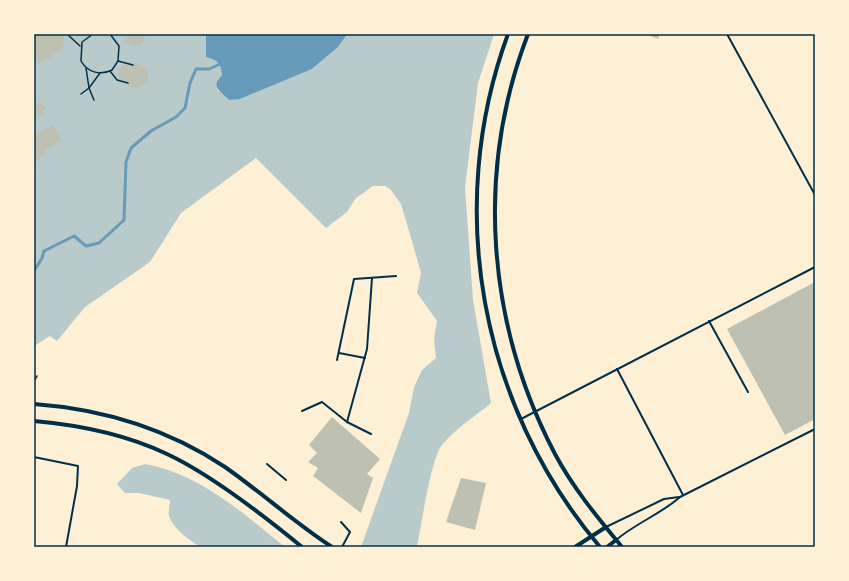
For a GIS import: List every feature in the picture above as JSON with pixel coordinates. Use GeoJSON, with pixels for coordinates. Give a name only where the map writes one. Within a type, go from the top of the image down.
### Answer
{"type":"FeatureCollection","features":[{"type":"Feature","properties":{"kind":"street"},"geometry":{"type":"LineString","coordinates":[[508,34],[494,77],[485,120],[478,185],[477,225],[481,283],[490,333],[521,419],[554,483],[600,547]]}},
{"type":"Feature","properties":{"kind":"street"},"geometry":{"type":"LineString","coordinates":[[528,34],[514,70],[499,142],[494,190],[494,230],[498,271],[507,328],[516,359],[536,412],[556,454],[567,474],[622,547]]}},
{"type":"Feature","properties":{"kind":"street"},"geometry":{"type":"LineString","coordinates":[[34,404],[80,408],[132,423],[168,436],[224,467],[332,547]]}},
{"type":"Feature","properties":{"kind":"street"},"geometry":{"type":"LineString","coordinates":[[34,421],[106,433],[166,454],[201,472],[302,547]]}},
{"type":"Feature","properties":{"kind":"street"},"geometry":{"type":"LineString","coordinates":[[575,547],[606,527]]}},
{"type":"Feature","properties":{"kind":"street"},"geometry":{"type":"LineString","coordinates":[[607,547],[616,540]]}},
{"type":"Feature","properties":{"kind":"lane"},"geometry":{"type":"LineString","coordinates":[[727,34],[815,195]]}},
{"type":"Feature","properties":{"kind":"lane"},"geometry":{"type":"LineString","coordinates":[[521,419],[815,267]]}},
{"type":"Feature","properties":{"kind":"lane"},"geometry":{"type":"LineString","coordinates":[[336,360],[354,279],[396,276]]}},
{"type":"Feature","properties":{"kind":"lane"},"geometry":{"type":"LineString","coordinates":[[347,422],[367,349],[372,278]]}},
{"type":"Feature","properties":{"kind":"lane"},"geometry":{"type":"LineString","coordinates":[[709,321],[748,392]]}},
{"type":"Feature","properties":{"kind":"lane"},"geometry":{"type":"LineString","coordinates":[[338,353],[365,358]]}},
{"type":"Feature","properties":{"kind":"lane"},"geometry":{"type":"LineString","coordinates":[[617,369],[682,496]]}},
{"type":"Feature","properties":{"kind":"lane"},"geometry":{"type":"LineString","coordinates":[[302,411],[322,402],[347,422],[371,434]]}},
{"type":"Feature","properties":{"kind":"lane"},"geometry":{"type":"LineString","coordinates":[[616,540],[630,529],[670,506],[682,496],[801,434],[815,429]]}},
{"type":"Feature","properties":{"kind":"lane"},"geometry":{"type":"LineString","coordinates":[[34,457],[78,466],[77,486],[66,547]]}},
{"type":"Feature","properties":{"kind":"lane"},"geometry":{"type":"LineString","coordinates":[[267,464],[286,480]]}},
{"type":"Feature","properties":{"kind":"lane"},"geometry":{"type":"LineString","coordinates":[[606,527],[664,498],[682,496]]}},
{"type":"Feature","properties":{"kind":"lane"},"geometry":{"type":"LineString","coordinates":[[341,522],[350,532],[342,547]]}},
{"type":"Feature","properties":{"kind":"path"},"geometry":{"type":"LineString","coordinates":[[67,34],[80,46]]}},
{"type":"Feature","properties":{"kind":"path"},"geometry":{"type":"LineString","coordinates":[[93,34],[82,42],[80,46],[80,61],[86,68],[100,73],[110,71],[115,67],[118,61],[119,46],[110,34]]}},
{"type":"Feature","properties":{"kind":"path"},"geometry":{"type":"LineString","coordinates":[[118,61],[133,65]]}},
{"type":"Feature","properties":{"kind":"path"},"geometry":{"type":"LineString","coordinates":[[86,68],[89,88],[94,100]]}},
{"type":"Feature","properties":{"kind":"path"},"geometry":{"type":"LineString","coordinates":[[110,71],[117,80],[128,84]]}},
{"type":"Feature","properties":{"kind":"path"},"geometry":{"type":"LineString","coordinates":[[81,94],[89,88],[100,73]]}},
{"type":"Feature","properties":{"kind":"path"},"geometry":{"type":"LineString","coordinates":[[34,381],[37,376]]}},
{"type":"Feature","properties":{"kind":"shaded area"},"geometry":{"type":"Polygon","coordinates":[[[34,34],[206,34],[206,57],[216,61],[220,65],[222,71],[222,75],[217,82],[218,91],[240,99],[312,69],[338,47],[346,36],[351,34],[494,34],[478,83],[465,187],[473,300],[491,403],[453,434],[442,445],[438,452],[430,478],[417,547],[361,547],[409,413],[414,387],[422,370],[436,358],[434,339],[437,321],[417,293],[421,273],[401,204],[390,189],[385,186],[373,186],[356,198],[347,212],[326,228],[256,158],[181,213],[150,262],[85,307],[57,341],[50,336],[34,346],[34,34]]]}},
{"type":"Feature","properties":{"kind":"shaded area"},"geometry":{"type":"Polygon","coordinates":[[[145,464],[184,476],[220,496],[285,547],[201,547],[182,534],[174,526],[169,516],[170,500],[139,493],[125,493],[117,484],[132,468],[145,464]]]}},
{"type":"Feature","properties":{"kind":"water"},"geometry":{"type":"Polygon","coordinates":[[[206,34],[351,34],[346,36],[338,47],[312,69],[240,99],[229,100],[220,92],[217,86],[218,79],[222,75],[220,65],[216,61],[206,57],[206,34]]]}},
{"type":"Feature","properties":{"kind":"building"},"geometry":{"type":"Polygon","coordinates":[[[34,34],[63,34],[63,49],[39,64],[34,55],[34,34]]]}},
{"type":"Feature","properties":{"kind":"building"},"geometry":{"type":"Polygon","coordinates":[[[124,34],[145,34],[145,38],[140,45],[132,46],[125,41],[124,34]]]}},
{"type":"Feature","properties":{"kind":"building"},"geometry":{"type":"Polygon","coordinates":[[[646,34],[660,34],[658,39],[646,34]]]}},
{"type":"Feature","properties":{"kind":"building"},"geometry":{"type":"Polygon","coordinates":[[[133,63],[138,63],[147,69],[148,77],[148,81],[142,86],[134,89],[128,85],[129,82],[120,81],[118,74],[119,69],[125,64],[132,66],[133,63]]]}},
{"type":"Feature","properties":{"kind":"building"},"geometry":{"type":"Polygon","coordinates":[[[34,98],[37,104],[41,102],[46,109],[42,111],[43,113],[34,118],[34,98]]]}},
{"type":"Feature","properties":{"kind":"building"},"geometry":{"type":"Polygon","coordinates":[[[53,125],[62,140],[45,150],[47,152],[36,161],[34,159],[34,135],[53,125]]]}},
{"type":"Feature","properties":{"kind":"building"},"geometry":{"type":"Polygon","coordinates":[[[815,282],[815,419],[785,435],[727,329],[815,282]]]}},
{"type":"Feature","properties":{"kind":"building"},"geometry":{"type":"Polygon","coordinates":[[[332,417],[380,459],[367,474],[373,478],[361,513],[313,476],[318,468],[308,462],[317,453],[309,445],[332,417]]]}},
{"type":"Feature","properties":{"kind":"building"},"geometry":{"type":"Polygon","coordinates":[[[461,478],[486,483],[475,530],[446,522],[461,478]]]}},
{"type":"Feature","properties":{"kind":"waterway"},"geometry":{"type":"LineString","coordinates":[[34,271],[42,258],[44,251],[74,236],[86,246],[99,243],[124,220],[126,162],[131,148],[151,131],[176,117],[185,108],[190,83],[196,69],[209,69],[220,64]]}}]}
